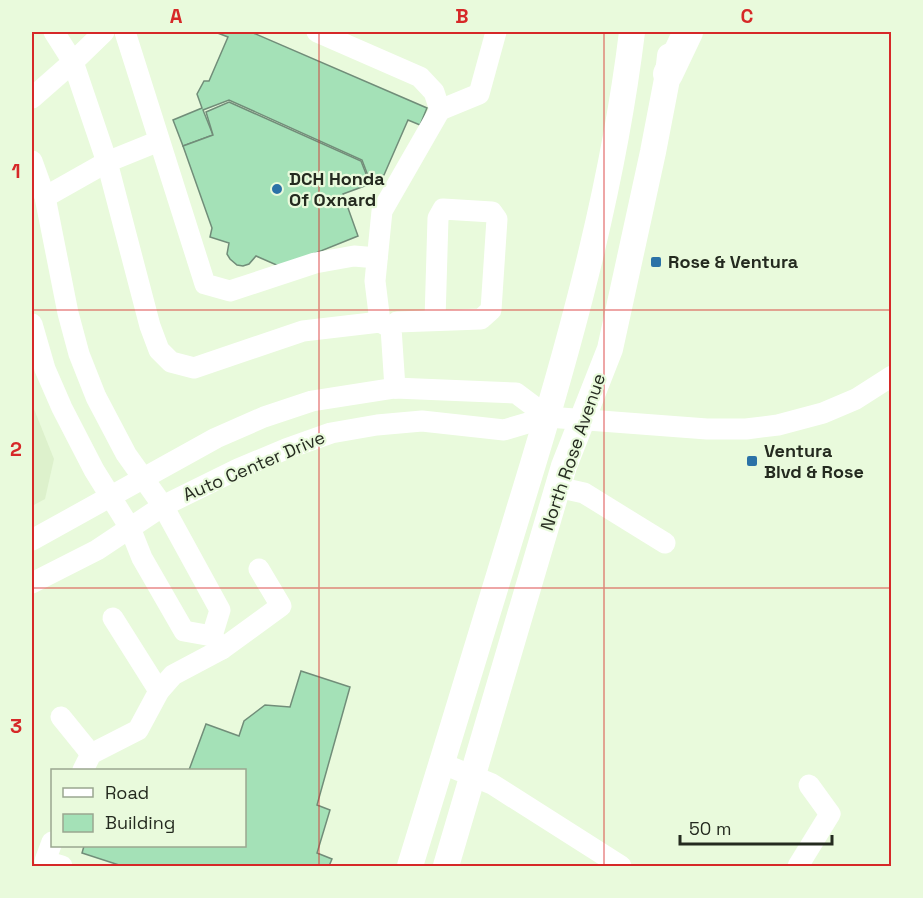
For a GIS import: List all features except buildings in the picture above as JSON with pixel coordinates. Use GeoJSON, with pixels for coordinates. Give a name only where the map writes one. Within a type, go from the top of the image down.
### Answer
{"type":"FeatureCollection","features":[{"type":"Feature","properties":{"kind":"highway"},"geometry":{"type":"LineString","coordinates":[[668,74],[688,32]]}},
{"type":"Feature","properties":{"kind":"main road","name":"North Rose Avenue"},"geometry":{"type":"LineString","coordinates":[[410,867],[567,353],[610,169],[632,32]]}},
{"type":"Feature","properties":{"kind":"main road","name":"North Rose Avenue"},"geometry":{"type":"LineString","coordinates":[[446,867],[557,487],[581,419],[610,349],[668,74],[672,32]]}},
{"type":"Feature","properties":{"kind":"street"},"geometry":{"type":"LineString","coordinates":[[54,32],[73,62],[107,162],[150,326],[159,351],[171,362],[194,368],[303,331],[386,325],[397,322],[481,319],[491,310],[497,219],[492,212],[443,209],[438,218],[435,320]]}},
{"type":"Feature","properties":{"kind":"street"},"geometry":{"type":"LineString","coordinates":[[32,98],[104,32]]}},
{"type":"Feature","properties":{"kind":"street"},"geometry":{"type":"LineString","coordinates":[[125,32],[205,284],[230,291],[315,263],[354,256],[377,258]]}},
{"type":"Feature","properties":{"kind":"street"},"geometry":{"type":"LineString","coordinates":[[318,32],[420,77],[434,92],[440,110]]}},
{"type":"Feature","properties":{"kind":"street"},"geometry":{"type":"LineString","coordinates":[[394,388],[386,325],[375,281],[382,211],[440,110],[479,93],[496,32]]}},
{"type":"Feature","properties":{"kind":"street"},"geometry":{"type":"LineString","coordinates":[[45,197],[107,162],[159,141]]}},
{"type":"Feature","properties":{"kind":"street"},"geometry":{"type":"LineString","coordinates":[[32,161],[45,197],[68,313],[79,354],[96,397],[126,454],[163,506],[220,610],[217,643]]}},
{"type":"Feature","properties":{"kind":"street"},"geometry":{"type":"LineString","coordinates":[[32,324],[45,369],[62,408],[94,470],[130,528],[142,558],[184,631],[217,643]]}},
{"type":"Feature","properties":{"kind":"street"},"geometry":{"type":"LineString","coordinates":[[548,417],[707,429],[746,429],[778,425],[823,413],[856,399],[891,376]]}},
{"type":"Feature","properties":{"kind":"street","name":"Auto Center Drive"},"geometry":{"type":"LineString","coordinates":[[32,540],[216,438],[264,417],[312,401],[394,388],[516,393],[548,417]]}},
{"type":"Feature","properties":{"kind":"street","name":"Auto Center Drive"},"geometry":{"type":"LineString","coordinates":[[32,583],[97,550],[163,506],[267,457],[331,433],[377,425],[422,421],[504,430],[548,417]]}},
{"type":"Feature","properties":{"kind":"street"},"geometry":{"type":"LineString","coordinates":[[557,487],[584,493],[665,543]]}},
{"type":"Feature","properties":{"kind":"street"},"geometry":{"type":"LineString","coordinates":[[61,717],[87,762],[138,730],[159,691],[173,675],[217,643],[280,606],[259,569]]}},
{"type":"Feature","properties":{"kind":"street"},"geometry":{"type":"LineString","coordinates":[[113,618],[159,691]]}},
{"type":"Feature","properties":{"kind":"street"},"geometry":{"type":"LineString","coordinates":[[441,763],[492,784],[621,867]]}},
{"type":"Feature","properties":{"kind":"street"},"geometry":{"type":"LineString","coordinates":[[798,867],[830,814],[809,785]]}},
{"type":"Feature","properties":{"kind":"street"},"geometry":{"type":"LineString","coordinates":[[51,845],[45,861],[62,867]]}},
{"type":"Feature","properties":{"kind":"shaded area"},"geometry":{"type":"Polygon","coordinates":[[[32,404],[54,459],[45,499],[32,506],[32,404]]]}},
{"type":"Feature","properties":{"kind":"place","name":"DCH Honda Of Oxnard"},"geometry":{"type":"Point","coordinates":[277,189]}},
{"type":"Feature","properties":{"kind":"place","name":"Rose & Ventura"},"geometry":{"type":"Point","coordinates":[656,262]}},
{"type":"Feature","properties":{"kind":"place","name":"Ventura Blvd & Rose"},"geometry":{"type":"Point","coordinates":[752,461]}}]}
